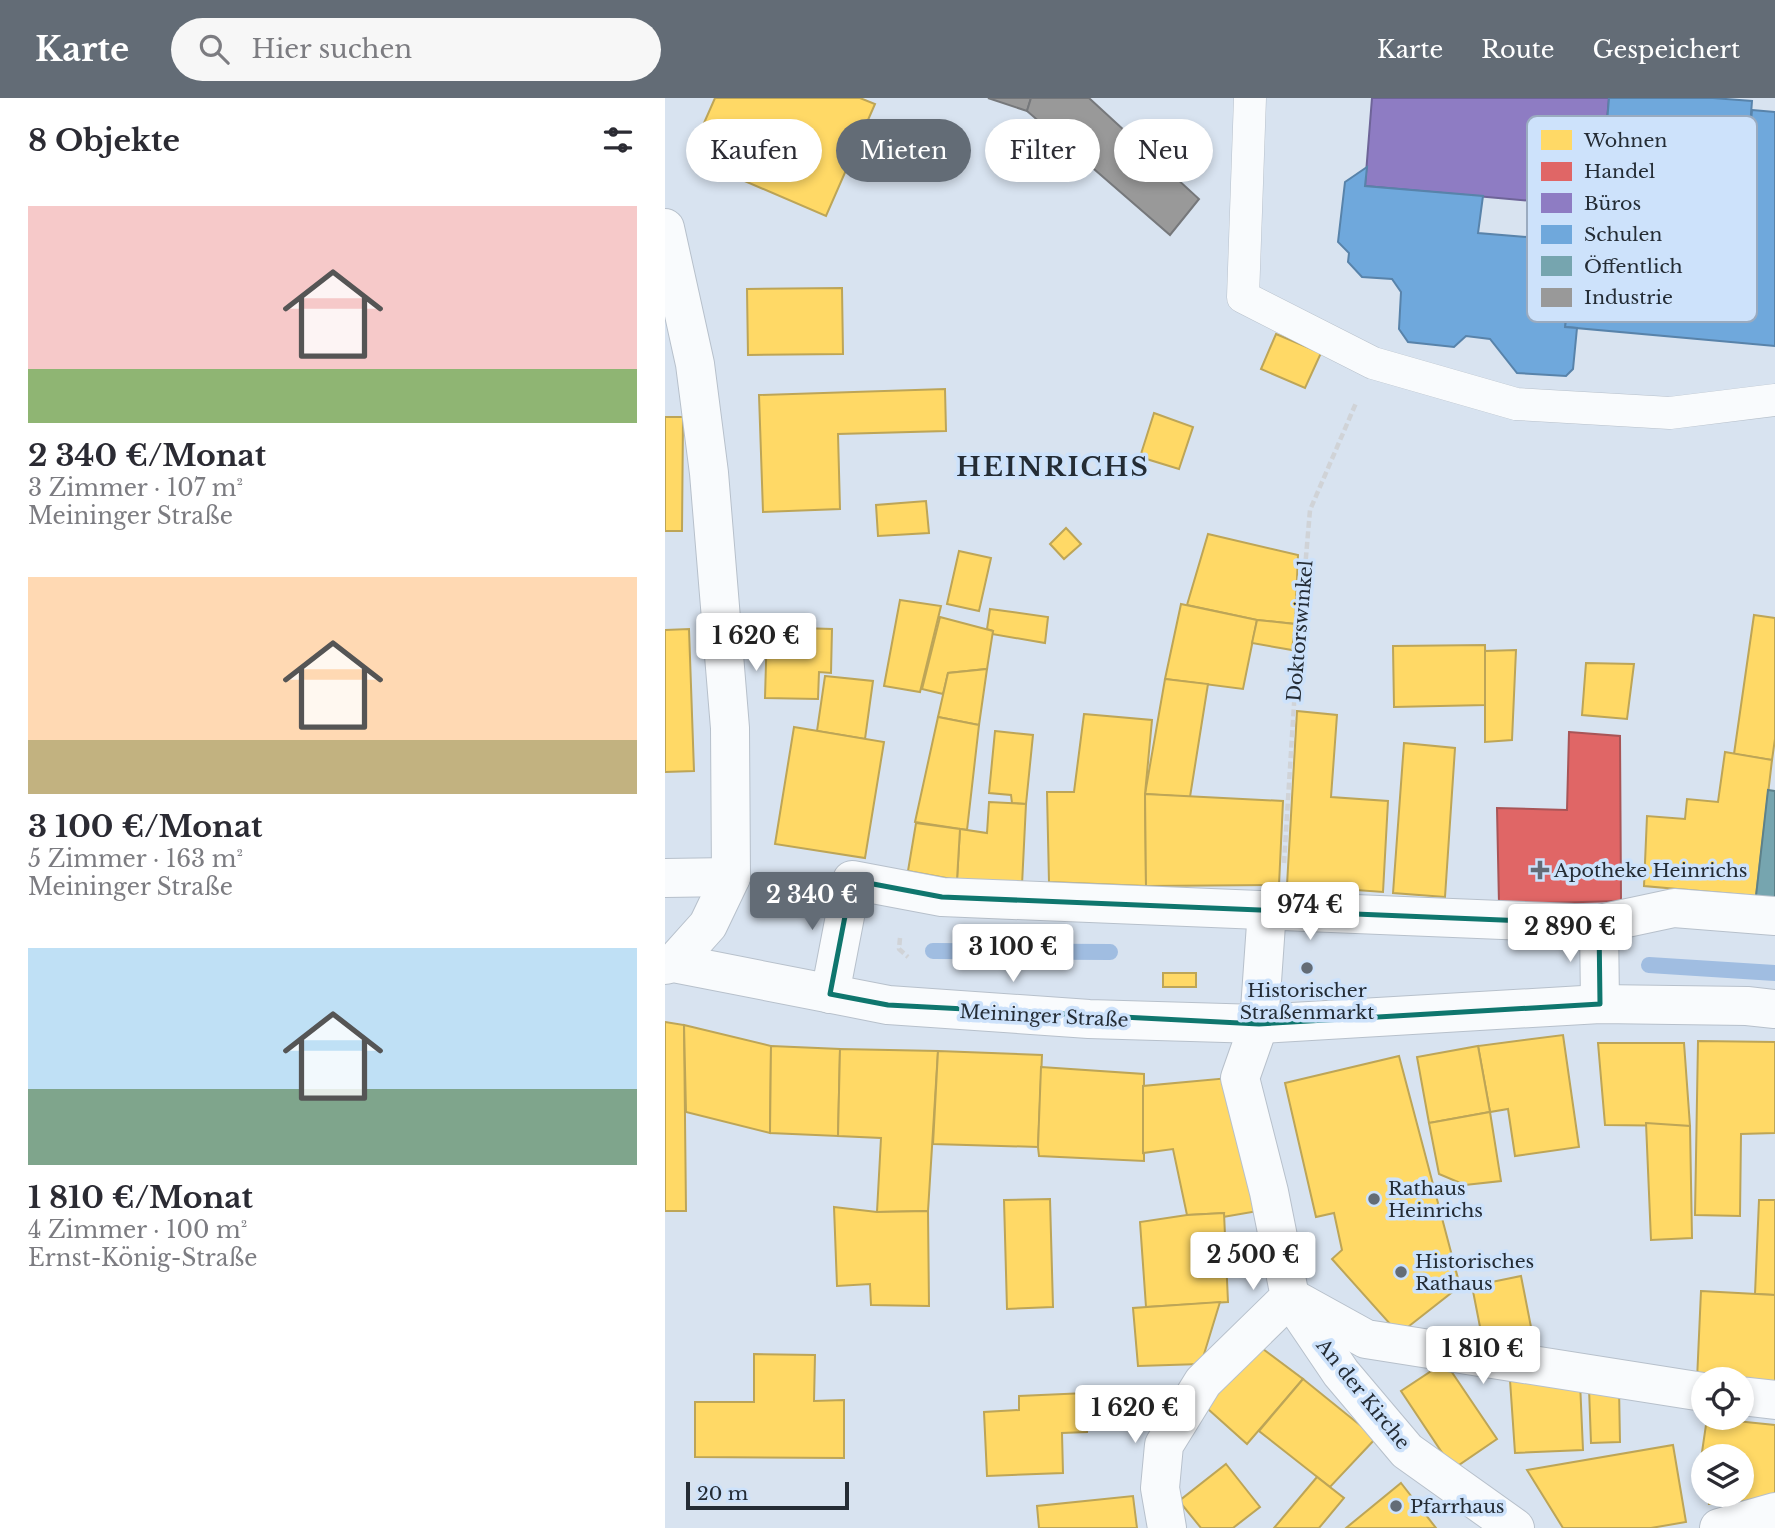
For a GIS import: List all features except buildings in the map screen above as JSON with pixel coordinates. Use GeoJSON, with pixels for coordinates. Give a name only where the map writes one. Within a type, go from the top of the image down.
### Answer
{"type":"FeatureCollection","features":[{"type":"Feature","properties":{"kind":"street"},"geometry":{"type":"LineString","coordinates":[[665,228],[695,364],[709,473],[730,727],[731,877],[708,925],[670,964]]}},
{"type":"Feature","properties":{"kind":"street"},"geometry":{"type":"LineString","coordinates":[[665,878],[731,877]]}},
{"type":"Feature","properties":{"kind":"street"},"geometry":{"type":"LineString","coordinates":[[830,994],[852,880],[942,897],[1599,924],[1674,908],[1775,916]]}},
{"type":"Feature","properties":{"kind":"street"},"geometry":{"type":"LineString","coordinates":[[1274,911],[1259,1024],[1240,1078],[1269,1192],[1290,1297],[1366,1339],[1691,1390]]}},
{"type":"Feature","properties":{"kind":"street"},"geometry":{"type":"LineString","coordinates":[[1599,924],[1600,1004]]}},
{"type":"Feature","properties":{"kind":"street","name":"Meininger Straße"},"geometry":{"type":"LineString","coordinates":[[670,964],[888,1005],[1089,1019],[1259,1024],[1600,1004],[1747,1006],[1775,1009]]}},
{"type":"Feature","properties":{"kind":"street"},"geometry":{"type":"LineString","coordinates":[[1167,1528],[1160,1488],[1164,1445],[1203,1382],[1290,1297]]}},
{"type":"Feature","properties":{"kind":"street","name":"An der Kirche"},"geometry":{"type":"LineString","coordinates":[[1290,1297],[1341,1373],[1407,1451],[1515,1528]]}},
{"type":"Feature","properties":{"kind":"street"},"geometry":{"type":"LineString","coordinates":[[1754,1398],[1775,1400]]}},
{"type":"Feature","properties":{"kind":"street"},"geometry":{"type":"LineString","coordinates":[[1719,1528],[1775,1512]]}},
{"type":"Feature","properties":{"kind":"lane"},"geometry":{"type":"LineString","coordinates":[[1250,98],[1243,297],[1373,363],[1516,404],[1670,414],[1775,400]]}},
{"type":"Feature","properties":{"kind":"path","name":"Doktorswinkel"},"geometry":{"type":"LineString","coordinates":[[1274,911],[1310,510],[1373,363]]}},
{"type":"Feature","properties":{"kind":"path"},"geometry":{"type":"LineString","coordinates":[[936,1010],[923,971],[899,949],[901,931],[942,897]]}},
{"type":"Feature","properties":{"kind":"highlighted area"},"geometry":{"type":"Polygon","coordinates":[[[852,880],[942,897],[1599,924],[1600,1004],[1259,1024],[888,1005],[830,994],[852,880]]]}},
{"type":"Feature","properties":{"kind":"waterway"},"geometry":{"type":"LineString","coordinates":[[933,951],[1110,952]]}},
{"type":"Feature","properties":{"kind":"waterway"},"geometry":{"type":"LineString","coordinates":[[1649,965],[1775,973]]}},
{"type":"Feature","properties":{"kind":"place","name":"Apotheke Heinrichs"},"geometry":{"type":"Point","coordinates":[1540,870]}},
{"type":"Feature","properties":{"kind":"place","name":"Historischer Straßenmarkt"},"geometry":{"type":"Point","coordinates":[1307,968]}},
{"type":"Feature","properties":{"kind":"place","name":"Rathaus Heinrichs"},"geometry":{"type":"Point","coordinates":[1374,1199]}},
{"type":"Feature","properties":{"kind":"place","name":"Historisches Rathaus"},"geometry":{"type":"Point","coordinates":[1401,1272]}},
{"type":"Feature","properties":{"kind":"place","name":"Pfarrhaus"},"geometry":{"type":"Point","coordinates":[1396,1506]}},
{"type":"Feature","properties":{"kind":"district","name":"HEINRICHS"},"geometry":{"type":"Point","coordinates":[1053,467]}}]}
